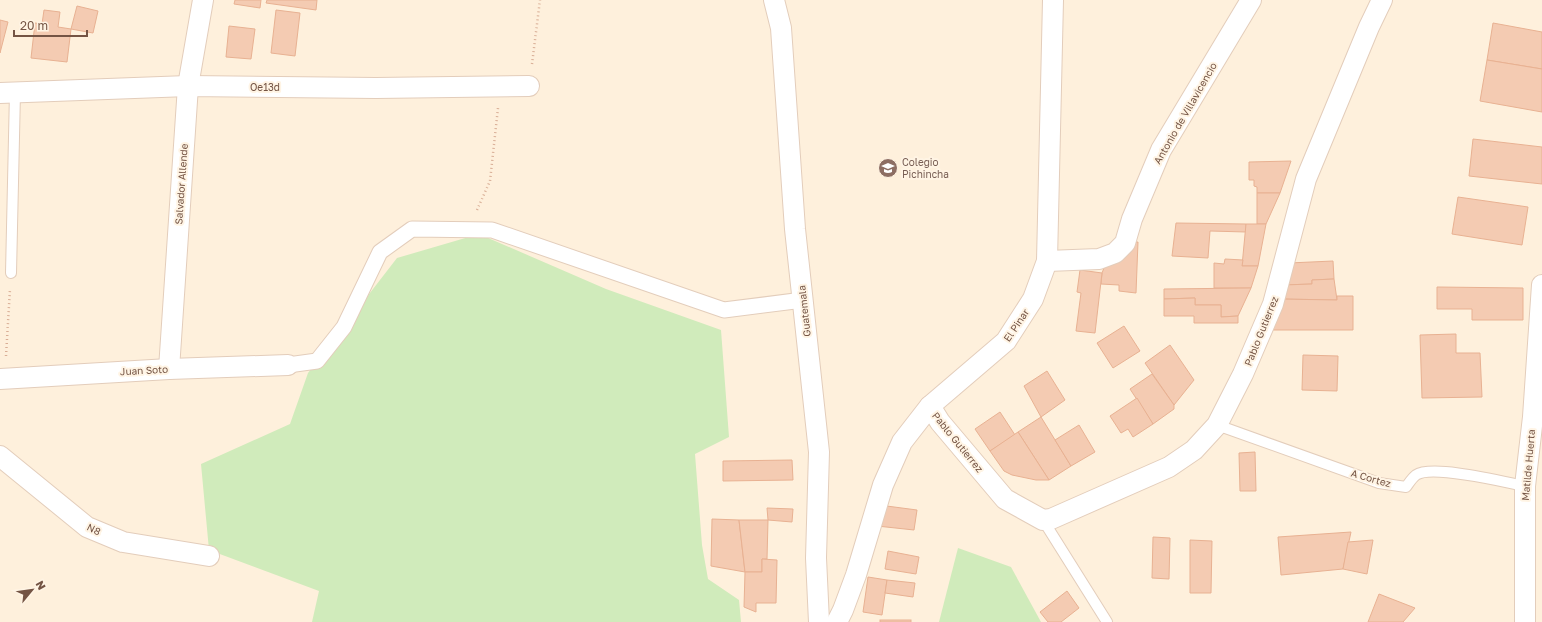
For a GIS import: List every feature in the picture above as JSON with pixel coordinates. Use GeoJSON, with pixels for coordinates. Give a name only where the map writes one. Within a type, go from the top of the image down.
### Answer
{"type":"FeatureCollection","features":[{"type":"Feature","properties":{"kind":"street","name":"Salvador Allende"},"geometry":{"type":"LineString","coordinates":[[169,369],[188,86],[203,0]]}},
{"type":"Feature","properties":{"kind":"street","name":"Guatemala"},"geometry":{"type":"LineString","coordinates":[[774,0],[781,28],[794,221],[819,452],[816,558],[819,622]]}},
{"type":"Feature","properties":{"kind":"street","name":"El Pinar"},"geometry":{"type":"LineString","coordinates":[[837,622],[856,575],[883,485],[902,442],[930,406],[1006,341],[1033,299],[1047,262],[1053,0]]}},
{"type":"Feature","properties":{"kind":"street","name":"Antonio de Villavicencio"},"geometry":{"type":"LineString","coordinates":[[1047,262],[1099,259],[1115,254],[1125,243],[1132,219],[1161,150],[1251,0]]}},
{"type":"Feature","properties":{"kind":"street","name":"Pablo Gutierrez"},"geometry":{"type":"LineString","coordinates":[[930,406],[940,422],[1006,499],[1043,520],[1051,519],[1169,467],[1194,450],[1217,425],[1243,374],[1273,304],[1306,178],[1369,27],[1382,0]]}},
{"type":"Feature","properties":{"kind":"street","name":"Oe13d"},"geometry":{"type":"LineString","coordinates":[[8,92],[188,86],[376,88],[529,86]]}},
{"type":"Feature","properties":{"kind":"street"},"geometry":{"type":"LineString","coordinates":[[288,365],[317,361],[344,326],[380,252],[412,229],[492,230],[724,310],[802,300]]}},
{"type":"Feature","properties":{"kind":"street","name":"Matilde Huerta"},"geometry":{"type":"LineString","coordinates":[[1525,622],[1525,486],[1537,417],[1542,284]]}},
{"type":"Feature","properties":{"kind":"street","name":"Juan Soto"},"geometry":{"type":"LineString","coordinates":[[3,379],[169,369],[288,365]]}},
{"type":"Feature","properties":{"kind":"street","name":"N8"},"geometry":{"type":"LineString","coordinates":[[0,456],[87,527],[123,542],[209,556]]}},
{"type":"Feature","properties":{"kind":"lane"},"geometry":{"type":"LineString","coordinates":[[8,92],[11,273]]}},
{"type":"Feature","properties":{"kind":"lane","name":"A Cortez"},"geometry":{"type":"LineString","coordinates":[[1217,425],[1379,483],[1406,487],[1416,475],[1428,471],[1469,475],[1525,486]]}},
{"type":"Feature","properties":{"kind":"lane","name":"Pablo Gutierrez"},"geometry":{"type":"LineString","coordinates":[[1043,520],[1107,622]]}},
{"type":"Feature","properties":{"kind":"path"},"geometry":{"type":"LineString","coordinates":[[529,86],[540,0]]}},
{"type":"Feature","properties":{"kind":"path"},"geometry":{"type":"LineString","coordinates":[[468,229],[490,181],[498,105]]}},
{"type":"Feature","properties":{"kind":"path"},"geometry":{"type":"LineString","coordinates":[[3,379],[11,273]]}},
{"type":"Feature","properties":{"kind":"green space"},"geometry":{"type":"Polygon","coordinates":[[[479,234],[606,289],[721,330],[729,437],[695,454],[702,545],[708,579],[739,600],[741,622],[312,622],[319,591],[209,550],[201,464],[290,424],[308,373],[397,258],[479,234]]]}},
{"type":"Feature","properties":{"kind":"green space"},"geometry":{"type":"Polygon","coordinates":[[[958,548],[1011,567],[1041,622],[939,622],[958,548]]]}},
{"type":"Feature","properties":{"kind":"building"},"geometry":{"type":"Polygon","coordinates":[[[235,0],[261,0],[260,8],[234,4],[235,0]]]}},
{"type":"Feature","properties":{"kind":"building"},"geometry":{"type":"Polygon","coordinates":[[[267,0],[317,0],[316,10],[266,3],[267,0]]]}},
{"type":"Feature","properties":{"kind":"building"},"geometry":{"type":"Polygon","coordinates":[[[77,6],[98,11],[93,33],[71,29],[77,6]]]}},
{"type":"Feature","properties":{"kind":"building"},"geometry":{"type":"Polygon","coordinates":[[[44,10],[60,12],[58,27],[71,29],[67,62],[31,58],[35,23],[42,24],[44,10]]]}},
{"type":"Feature","properties":{"kind":"building"},"geometry":{"type":"Polygon","coordinates":[[[276,10],[300,13],[295,56],[271,53],[276,10]]]}},
{"type":"Feature","properties":{"kind":"building"},"geometry":{"type":"Polygon","coordinates":[[[0,20],[8,22],[0,53],[0,20]]]}},
{"type":"Feature","properties":{"kind":"building"},"geometry":{"type":"Polygon","coordinates":[[[1493,23],[1542,32],[1542,69],[1487,60],[1493,23]]]}},
{"type":"Feature","properties":{"kind":"building"},"geometry":{"type":"Polygon","coordinates":[[[229,26],[255,29],[251,59],[226,57],[229,26]]]}},
{"type":"Feature","properties":{"kind":"building"},"geometry":{"type":"Polygon","coordinates":[[[1487,60],[1542,69],[1542,112],[1480,101],[1487,60]]]}},
{"type":"Feature","properties":{"kind":"building"},"geometry":{"type":"Polygon","coordinates":[[[1473,139],[1542,147],[1542,184],[1469,176],[1473,139]]]}},
{"type":"Feature","properties":{"kind":"building"},"geometry":{"type":"Polygon","coordinates":[[[1291,161],[1280,193],[1257,193],[1257,187],[1254,186],[1254,180],[1249,180],[1249,162],[1291,161]]]}},
{"type":"Feature","properties":{"kind":"building"},"geometry":{"type":"Polygon","coordinates":[[[1257,193],[1280,193],[1266,224],[1257,224],[1257,193]]]}},
{"type":"Feature","properties":{"kind":"building"},"geometry":{"type":"Polygon","coordinates":[[[1458,197],[1528,207],[1522,245],[1452,234],[1458,197]]]}},
{"type":"Feature","properties":{"kind":"building"},"geometry":{"type":"Polygon","coordinates":[[[1176,223],[1246,224],[1246,232],[1210,231],[1208,258],[1172,256],[1176,223]]]}},
{"type":"Feature","properties":{"kind":"building"},"geometry":{"type":"Polygon","coordinates":[[[1246,224],[1266,224],[1258,266],[1242,266],[1246,224]]]}},
{"type":"Feature","properties":{"kind":"building"},"geometry":{"type":"Polygon","coordinates":[[[1138,242],[1136,293],[1119,291],[1119,285],[1101,284],[1102,273],[1108,258],[1127,243],[1138,242]]]}},
{"type":"Feature","properties":{"kind":"building"},"geometry":{"type":"Polygon","coordinates":[[[1225,259],[1243,260],[1242,266],[1258,266],[1251,288],[1214,288],[1214,263],[1224,264],[1225,259]]]}},
{"type":"Feature","properties":{"kind":"building"},"geometry":{"type":"Polygon","coordinates":[[[1333,261],[1334,279],[1312,280],[1312,284],[1283,285],[1289,263],[1333,261]]]}},
{"type":"Feature","properties":{"kind":"building"},"geometry":{"type":"Polygon","coordinates":[[[1080,270],[1102,273],[1095,333],[1076,331],[1081,293],[1077,292],[1080,270]]]}},
{"type":"Feature","properties":{"kind":"building"},"geometry":{"type":"Polygon","coordinates":[[[1334,279],[1337,300],[1279,299],[1283,285],[1312,284],[1312,280],[1334,279]]]}},
{"type":"Feature","properties":{"kind":"building"},"geometry":{"type":"Polygon","coordinates":[[[1437,287],[1523,288],[1523,320],[1472,320],[1472,309],[1437,309],[1437,287]]]}},
{"type":"Feature","properties":{"kind":"building"},"geometry":{"type":"Polygon","coordinates":[[[1251,288],[1238,316],[1221,317],[1221,305],[1195,305],[1195,298],[1164,299],[1164,289],[1251,288]]]}},
{"type":"Feature","properties":{"kind":"building"},"geometry":{"type":"Polygon","coordinates":[[[1337,296],[1353,296],[1353,330],[1267,330],[1279,299],[1337,300],[1337,296]]]}},
{"type":"Feature","properties":{"kind":"building"},"geometry":{"type":"Polygon","coordinates":[[[1195,298],[1195,305],[1221,305],[1221,317],[1238,316],[1238,323],[1194,323],[1194,316],[1164,316],[1164,299],[1195,298]]]}},
{"type":"Feature","properties":{"kind":"building"},"geometry":{"type":"Polygon","coordinates":[[[1124,326],[1140,351],[1113,368],[1097,343],[1124,326]]]}},
{"type":"Feature","properties":{"kind":"building"},"geometry":{"type":"Polygon","coordinates":[[[1456,334],[1456,353],[1480,353],[1482,397],[1422,398],[1420,335],[1456,334]]]}},
{"type":"Feature","properties":{"kind":"building"},"geometry":{"type":"Polygon","coordinates":[[[1170,345],[1194,380],[1174,405],[1145,363],[1170,345]]]}},
{"type":"Feature","properties":{"kind":"building"},"geometry":{"type":"Polygon","coordinates":[[[1303,355],[1338,356],[1337,391],[1302,390],[1303,355]]]}},
{"type":"Feature","properties":{"kind":"building"},"geometry":{"type":"Polygon","coordinates":[[[1047,371],[1065,400],[1041,417],[1024,386],[1047,371]]]}},
{"type":"Feature","properties":{"kind":"building"},"geometry":{"type":"Polygon","coordinates":[[[1152,374],[1174,405],[1174,409],[1153,424],[1130,389],[1152,374]]]}},
{"type":"Feature","properties":{"kind":"building"},"geometry":{"type":"Polygon","coordinates":[[[1137,398],[1153,424],[1133,437],[1128,429],[1121,433],[1110,416],[1137,398]]]}},
{"type":"Feature","properties":{"kind":"building"},"geometry":{"type":"Polygon","coordinates":[[[1000,412],[1015,435],[990,451],[975,429],[1000,412]]]}},
{"type":"Feature","properties":{"kind":"building"},"geometry":{"type":"Polygon","coordinates":[[[1041,417],[1071,466],[1049,480],[1018,432],[1041,417]]]}},
{"type":"Feature","properties":{"kind":"building"},"geometry":{"type":"Polygon","coordinates":[[[1079,425],[1095,452],[1071,466],[1055,440],[1079,425]]]}},
{"type":"Feature","properties":{"kind":"building"},"geometry":{"type":"Polygon","coordinates":[[[1018,432],[1049,480],[1036,480],[1012,475],[1004,471],[990,451],[1018,432]]]}},
{"type":"Feature","properties":{"kind":"building"},"geometry":{"type":"Polygon","coordinates":[[[1255,452],[1256,491],[1240,491],[1239,453],[1255,452]]]}},
{"type":"Feature","properties":{"kind":"building"},"geometry":{"type":"Polygon","coordinates":[[[792,460],[793,480],[723,481],[723,461],[792,460]]]}},
{"type":"Feature","properties":{"kind":"building"},"geometry":{"type":"Polygon","coordinates":[[[879,505],[917,510],[914,530],[877,526],[879,505]]]}},
{"type":"Feature","properties":{"kind":"building"},"geometry":{"type":"Polygon","coordinates":[[[767,508],[793,509],[792,522],[768,520],[767,508]]]}},
{"type":"Feature","properties":{"kind":"building"},"geometry":{"type":"Polygon","coordinates":[[[712,519],[739,520],[745,572],[711,566],[712,519]]]}},
{"type":"Feature","properties":{"kind":"building"},"geometry":{"type":"Polygon","coordinates":[[[739,520],[768,520],[767,559],[762,559],[762,572],[745,572],[739,520]]]}},
{"type":"Feature","properties":{"kind":"building"},"geometry":{"type":"Polygon","coordinates":[[[1351,532],[1343,569],[1281,575],[1278,537],[1351,532]]]}},
{"type":"Feature","properties":{"kind":"building"},"geometry":{"type":"Polygon","coordinates":[[[1153,537],[1170,538],[1169,579],[1152,578],[1153,537]]]}},
{"type":"Feature","properties":{"kind":"building"},"geometry":{"type":"Polygon","coordinates":[[[1190,540],[1212,541],[1211,593],[1190,593],[1190,540]]]}},
{"type":"Feature","properties":{"kind":"building"},"geometry":{"type":"Polygon","coordinates":[[[1373,540],[1367,574],[1343,569],[1348,542],[1373,540]]]}},
{"type":"Feature","properties":{"kind":"building"},"geometry":{"type":"Polygon","coordinates":[[[888,551],[919,557],[916,574],[885,569],[888,551]]]}},
{"type":"Feature","properties":{"kind":"building"},"geometry":{"type":"Polygon","coordinates":[[[762,559],[777,560],[776,603],[756,603],[756,612],[744,607],[745,572],[762,572],[762,559]]]}},
{"type":"Feature","properties":{"kind":"building"},"geometry":{"type":"Polygon","coordinates":[[[868,577],[887,580],[882,615],[863,612],[868,577]]]}},
{"type":"Feature","properties":{"kind":"building"},"geometry":{"type":"Polygon","coordinates":[[[887,580],[915,583],[913,597],[885,593],[887,580]]]}},
{"type":"Feature","properties":{"kind":"building"},"geometry":{"type":"Polygon","coordinates":[[[1067,591],[1079,608],[1061,622],[1048,622],[1040,612],[1067,591]]]}},
{"type":"Feature","properties":{"kind":"building"},"geometry":{"type":"Polygon","coordinates":[[[1379,594],[1415,608],[1403,622],[1368,622],[1379,594]]]}},
{"type":"Feature","properties":{"kind":"building"},"geometry":{"type":"Polygon","coordinates":[[[880,620],[911,620],[911,622],[880,622],[880,620]]]}},
{"type":"Feature","properties":{"kind":"place","name":"Colegio Pichincha"},"geometry":{"type":"Point","coordinates":[888,168]}}]}
